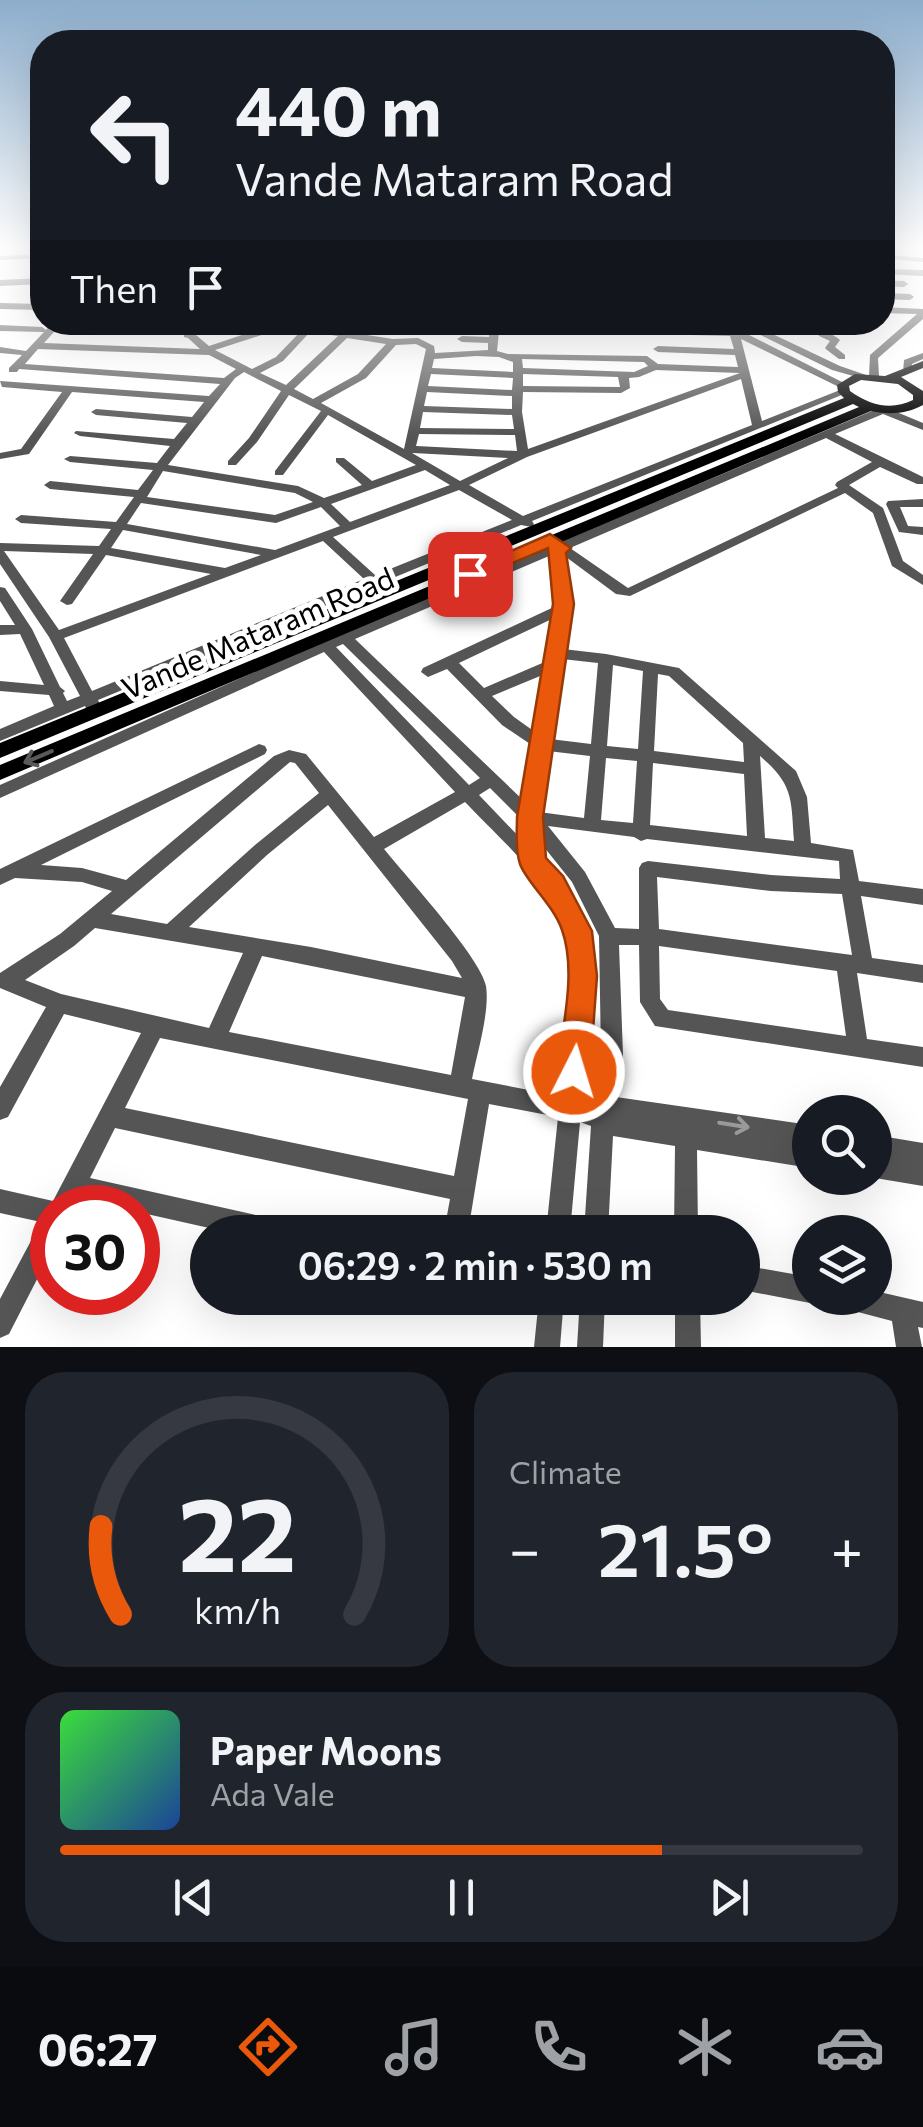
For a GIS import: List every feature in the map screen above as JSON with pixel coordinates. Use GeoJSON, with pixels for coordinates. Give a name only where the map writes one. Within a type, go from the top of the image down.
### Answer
{"type":"FeatureCollection","features":[{"type":"Feature","properties":{"kind":"main road"},"geometry":{"type":"LineString","coordinates":[[889,378],[923,364]]}},
{"type":"Feature","properties":{"kind":"main road"},"geometry":{"type":"LineString","coordinates":[[844,393],[876,408],[900,410],[920,395],[889,378],[869,376]]}},
{"type":"Feature","properties":{"kind":"main road","name":"Vande Mataram Road"},"geometry":{"type":"LineString","coordinates":[[0,750],[92,704],[844,393],[848,380],[869,376]]}},
{"type":"Feature","properties":{"kind":"main road","name":"Vande Mataram Road"},"geometry":{"type":"LineString","coordinates":[[0,773],[556,546],[876,408]]}},
{"type":"Feature","properties":{"kind":"street"},"geometry":{"type":"LineString","coordinates":[[895,311],[923,313]]}},
{"type":"Feature","properties":{"kind":"street"},"geometry":{"type":"LineString","coordinates":[[757,335],[836,368],[869,376],[873,357],[923,313]]}},
{"type":"Feature","properties":{"kind":"street"},"geometry":{"type":"LineString","coordinates":[[0,328],[30,327]]}},
{"type":"Feature","properties":{"kind":"street"},"geometry":{"type":"LineString","coordinates":[[0,370],[38,335]]}},
{"type":"Feature","properties":{"kind":"street"},"geometry":{"type":"LineString","coordinates":[[1,385],[46,335]]}},
{"type":"Feature","properties":{"kind":"street"},"geometry":{"type":"LineString","coordinates":[[187,335],[209,351],[407,452],[422,466],[530,525]]}},
{"type":"Feature","properties":{"kind":"street"},"geometry":{"type":"LineString","coordinates":[[35,346],[162,354],[209,351],[251,335]]}},
{"type":"Feature","properties":{"kind":"street"},"geometry":{"type":"LineString","coordinates":[[67,601],[177,443],[227,381],[273,365],[305,335]]}},
{"type":"Feature","properties":{"kind":"street"},"geometry":{"type":"LineString","coordinates":[[341,335],[426,343],[431,356],[407,452]]}},
{"type":"Feature","properties":{"kind":"street"},"geometry":{"type":"LineString","coordinates":[[311,404],[362,376],[401,335]]}},
{"type":"Feature","properties":{"kind":"street"},"geometry":{"type":"LineString","coordinates":[[492,354],[494,335]]}},
{"type":"Feature","properties":{"kind":"street"},"geometry":{"type":"LineString","coordinates":[[737,335],[758,425]]}},
{"type":"Feature","properties":{"kind":"street"},"geometry":{"type":"LineString","coordinates":[[742,335],[844,393]]}},
{"type":"Feature","properties":{"kind":"street"},"geometry":{"type":"LineString","coordinates":[[824,335],[836,342],[830,348],[842,357]]}},
{"type":"Feature","properties":{"kind":"street"},"geometry":{"type":"LineString","coordinates":[[232,463],[287,390],[344,336]]}},
{"type":"Feature","properties":{"kind":"street"},"geometry":{"type":"LineString","coordinates":[[462,340],[493,340]]}},
{"type":"Feature","properties":{"kind":"street"},"geometry":{"type":"LineString","coordinates":[[658,349],[740,352]]}},
{"type":"Feature","properties":{"kind":"street"},"geometry":{"type":"LineString","coordinates":[[0,350],[22,352]]}},
{"type":"Feature","properties":{"kind":"street"},"geometry":{"type":"LineString","coordinates":[[431,356],[646,358],[655,367]]}},
{"type":"Feature","properties":{"kind":"street"},"geometry":{"type":"LineString","coordinates":[[510,356],[518,361],[517,412],[522,456]]}},
{"type":"Feature","properties":{"kind":"street"},"geometry":{"type":"LineString","coordinates":[[908,370],[907,362],[923,356]]}},
{"type":"Feature","properties":{"kind":"street"},"geometry":{"type":"LineString","coordinates":[[16,366],[227,381]]}},
{"type":"Feature","properties":{"kind":"street"},"geometry":{"type":"LineString","coordinates":[[427,371],[644,374],[655,367],[746,372]]}},
{"type":"Feature","properties":{"kind":"street"},"geometry":{"type":"LineString","coordinates":[[686,368],[689,386],[700,391]]}},
{"type":"Feature","properties":{"kind":"street"},"geometry":{"type":"LineString","coordinates":[[56,636],[458,486],[522,456],[746,372]]}},
{"type":"Feature","properties":{"kind":"street"},"geometry":{"type":"LineString","coordinates":[[424,389],[621,390],[625,388],[624,374]]}},
{"type":"Feature","properties":{"kind":"street"},"geometry":{"type":"LineString","coordinates":[[1,385],[214,400]]}},
{"type":"Feature","properties":{"kind":"street"},"geometry":{"type":"LineString","coordinates":[[0,456],[25,452],[68,390]]}},
{"type":"Feature","properties":{"kind":"street"},"geometry":{"type":"LineString","coordinates":[[0,735],[63,710],[92,704],[373,580],[530,525],[758,425],[844,393]]}},
{"type":"Feature","properties":{"kind":"street"},"geometry":{"type":"LineString","coordinates":[[753,396],[786,414]]}},
{"type":"Feature","properties":{"kind":"street"},"geometry":{"type":"LineString","coordinates":[[556,546],[828,435],[876,408],[923,423]]}},
{"type":"Feature","properties":{"kind":"street"},"geometry":{"type":"LineString","coordinates":[[418,409],[517,412]]}},
{"type":"Feature","properties":{"kind":"street"},"geometry":{"type":"LineString","coordinates":[[279,472],[327,410]]}},
{"type":"Feature","properties":{"kind":"street"},"geometry":{"type":"LineString","coordinates":[[900,410],[923,423]]}},
{"type":"Feature","properties":{"kind":"street"},"geometry":{"type":"LineString","coordinates":[[96,412],[196,421]]}},
{"type":"Feature","properties":{"kind":"street"},"geometry":{"type":"LineString","coordinates":[[413,432],[518,432]]}},
{"type":"Feature","properties":{"kind":"street"},"geometry":{"type":"LineString","coordinates":[[80,433],[177,443]]}},
{"type":"Feature","properties":{"kind":"street"},"geometry":{"type":"LineString","coordinates":[[828,435],[921,482]]}},
{"type":"Feature","properties":{"kind":"street"},"geometry":{"type":"LineString","coordinates":[[407,452],[522,456]]}},
{"type":"Feature","properties":{"kind":"street"},"geometry":{"type":"LineString","coordinates":[[70,460],[161,467],[298,490],[322,502],[348,527]]}},
{"type":"Feature","properties":{"kind":"street"},"geometry":{"type":"LineString","coordinates":[[340,460],[370,486]]}},
{"type":"Feature","properties":{"kind":"street"},"geometry":{"type":"LineString","coordinates":[[880,462],[840,483],[879,511],[897,563],[919,576]]}},
{"type":"Feature","properties":{"kind":"street"},"geometry":{"type":"LineString","coordinates":[[50,485],[141,496],[264,519],[282,517],[422,466]]}},
{"type":"Feature","properties":{"kind":"street"},"geometry":{"type":"LineString","coordinates":[[556,546],[621,591],[630,592],[845,489]]}},
{"type":"Feature","properties":{"kind":"street"},"geometry":{"type":"LineString","coordinates":[[923,503],[892,504],[903,530],[923,531]]}},
{"type":"Feature","properties":{"kind":"street"},"geometry":{"type":"LineString","coordinates":[[21,519],[120,526],[278,554]]}},
{"type":"Feature","properties":{"kind":"street"},"geometry":{"type":"LineString","coordinates":[[325,536],[373,580]]}},
{"type":"Feature","properties":{"kind":"street"},"geometry":{"type":"LineString","coordinates":[[532,862],[530,817],[563,608],[556,546]]}},
{"type":"Feature","properties":{"kind":"street"},"geometry":{"type":"LineString","coordinates":[[0,550],[56,636],[92,704]]}},
{"type":"Feature","properties":{"kind":"street"},"geometry":{"type":"LineString","coordinates":[[0,550],[101,550],[230,573]]}},
{"type":"Feature","properties":{"kind":"street"},"geometry":{"type":"LineString","coordinates":[[0,591],[25,628],[63,710]]}},
{"type":"Feature","properties":{"kind":"street"},"geometry":{"type":"LineString","coordinates":[[428,672],[563,608]]}},
{"type":"Feature","properties":{"kind":"street"},"geometry":{"type":"LineString","coordinates":[[0,630],[25,628]]}},
{"type":"Feature","properties":{"kind":"street"},"geometry":{"type":"LineString","coordinates":[[332,638],[530,817],[579,877],[609,936],[612,1055],[600,1114],[597,1215]]}},
{"type":"Feature","properties":{"kind":"street"},"geometry":{"type":"LineString","coordinates":[[0,792],[332,638]]}},
{"type":"Feature","properties":{"kind":"street"},"geometry":{"type":"LineString","coordinates":[[332,638],[553,884],[578,931],[582,976],[560,1215]]}},
{"type":"Feature","properties":{"kind":"street"},"geometry":{"type":"LineString","coordinates":[[481,695],[555,658],[606,659],[674,672],[751,741],[781,762],[798,785],[803,849]]}},
{"type":"Feature","properties":{"kind":"street"},"geometry":{"type":"LineString","coordinates":[[592,826],[606,659]]}},
{"type":"Feature","properties":{"kind":"street"},"geometry":{"type":"LineString","coordinates":[[449,662],[481,695],[542,744],[752,769]]}},
{"type":"Feature","properties":{"kind":"street"},"geometry":{"type":"LineString","coordinates":[[641,834],[651,666]]}},
{"type":"Feature","properties":{"kind":"street"},"geometry":{"type":"LineString","coordinates":[[0,686],[57,692]]}},
{"type":"Feature","properties":{"kind":"street"},"geometry":{"type":"LineString","coordinates":[[751,741],[756,843]]}},
{"type":"Feature","properties":{"kind":"street"},"geometry":{"type":"LineString","coordinates":[[6,874],[260,750]]}},
{"type":"Feature","properties":{"kind":"street"},"geometry":{"type":"LineString","coordinates":[[4,980],[90,918],[289,756],[300,758],[459,956],[476,990],[459,1215]]}},
{"type":"Feature","properties":{"kind":"street"},"geometry":{"type":"LineString","coordinates":[[371,847],[492,780]]}},
{"type":"Feature","properties":{"kind":"street"},"geometry":{"type":"LineString","coordinates":[[172,932],[261,850],[330,794]]}},
{"type":"Feature","properties":{"kind":"street"},"geometry":{"type":"LineString","coordinates":[[530,817],[641,834],[847,855],[858,1047]]}},
{"type":"Feature","properties":{"kind":"street"},"geometry":{"type":"LineString","coordinates":[[923,897],[648,868],[650,1002],[662,1018],[923,1057]]}},
{"type":"Feature","properties":{"kind":"street"},"geometry":{"type":"LineString","coordinates":[[6,874],[82,875],[126,887]]}},
{"type":"Feature","properties":{"kind":"street"},"geometry":{"type":"LineString","coordinates":[[90,918],[476,990]]}},
{"type":"Feature","properties":{"kind":"street"},"geometry":{"type":"LineString","coordinates":[[609,936],[651,936],[923,974]]}},
{"type":"Feature","properties":{"kind":"street"},"geometry":{"type":"LineString","coordinates":[[215,1039],[256,947]]}},
{"type":"Feature","properties":{"kind":"street"},"geometry":{"type":"LineString","coordinates":[[4,980],[59,1002],[155,1027],[570,1111],[686,1127],[792,1135]]}},
{"type":"Feature","properties":{"kind":"street"},"geometry":{"type":"LineString","coordinates":[[0,1109],[59,1002]]}},
{"type":"Feature","properties":{"kind":"street"},"geometry":{"type":"LineString","coordinates":[[74,1185],[155,1027]]}},
{"type":"Feature","properties":{"kind":"street"},"geometry":{"type":"LineString","coordinates":[[111,1116],[464,1190]]}},
{"type":"Feature","properties":{"kind":"street"},"geometry":{"type":"LineString","coordinates":[[686,1127],[792,1153]]}},
{"type":"Feature","properties":{"kind":"street"},"geometry":{"type":"LineString","coordinates":[[686,1127],[686,1215]]}},
{"type":"Feature","properties":{"kind":"street"},"geometry":{"type":"LineString","coordinates":[[892,1149],[923,1154]]}},
{"type":"Feature","properties":{"kind":"street"},"geometry":{"type":"LineString","coordinates":[[892,1169],[923,1174]]}},
{"type":"Feature","properties":{"kind":"street"},"geometry":{"type":"LineString","coordinates":[[0,1202],[30,1208]]}},
{"type":"Feature","properties":{"kind":"street"},"geometry":{"type":"LineString","coordinates":[[160,1212],[190,1217]]}},
{"type":"Feature","properties":{"kind":"street"},"geometry":{"type":"LineString","coordinates":[[0,1325],[30,1268]]}},
{"type":"Feature","properties":{"kind":"street"},"geometry":{"type":"LineString","coordinates":[[760,1280],[792,1286]]}},
{"type":"Feature","properties":{"kind":"street"},"geometry":{"type":"LineString","coordinates":[[909,1347],[913,1314]]}},
{"type":"Feature","properties":{"kind":"street"},"geometry":{"type":"LineString","coordinates":[[547,1347],[550,1315]]}},
{"type":"Feature","properties":{"kind":"street"},"geometry":{"type":"LineString","coordinates":[[590,1347],[591,1315]]}},
{"type":"Feature","properties":{"kind":"street"},"geometry":{"type":"LineString","coordinates":[[688,1315],[688,1347]]}},
{"type":"Feature","properties":{"kind":"route"},"geometry":{"type":"LineString","coordinates":[[470,574],[550,540],[561,548],[556,551],[564,604],[530,817],[530,839],[532,862],[553,884],[578,931],[582,976],[574,1072]]}}]}
